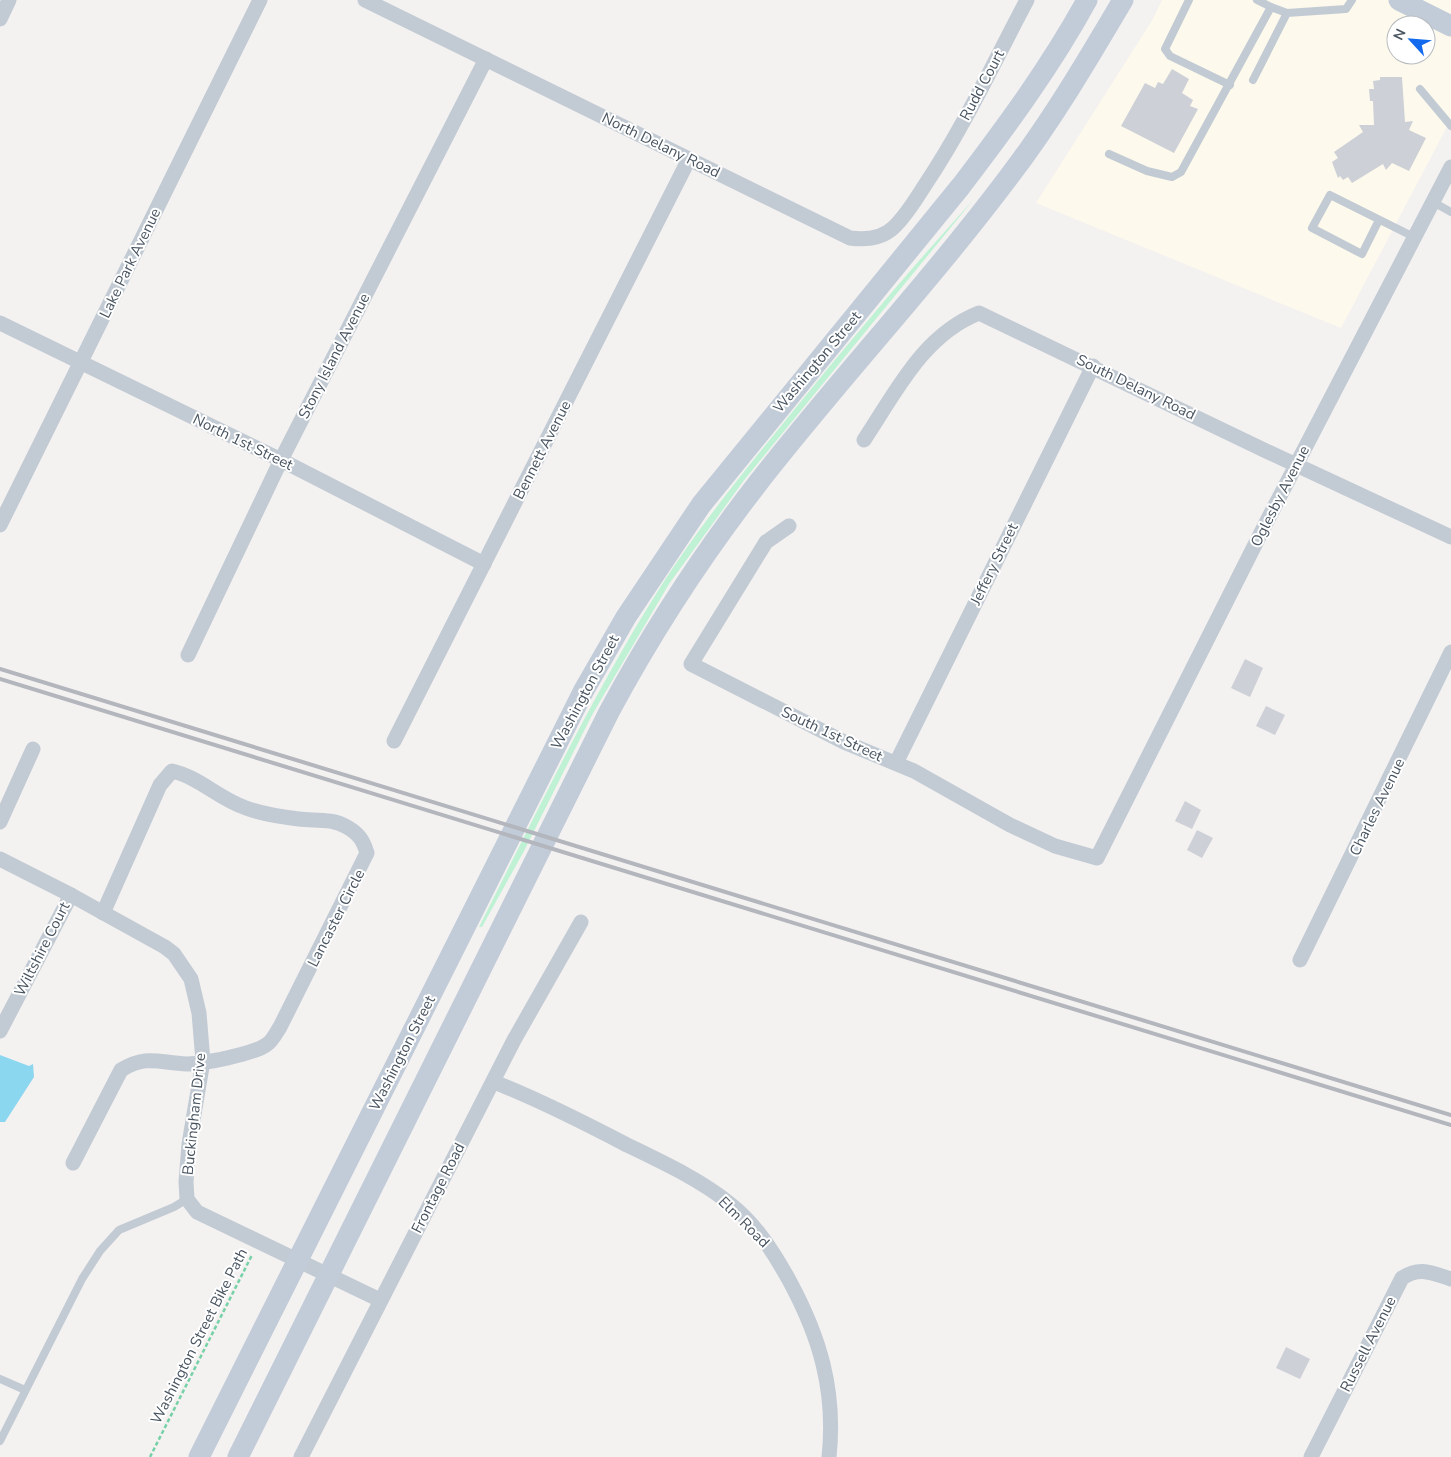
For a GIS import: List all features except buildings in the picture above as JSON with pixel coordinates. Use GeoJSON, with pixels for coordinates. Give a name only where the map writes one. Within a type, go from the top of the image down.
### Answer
{"type":"FeatureCollection","features":[{"type":"Feature","properties":{"kind":"main road","name":"Washington Street"},"geometry":{"type":"LineString","coordinates":[[199,1457],[580,698],[626,618],[675,541],[724,476],[955,194],[1052,58],[1087,0]]}},
{"type":"Feature","properties":{"kind":"main road","name":"Washington Street"},"geometry":{"type":"LineString","coordinates":[[238,1457],[604,721],[652,636],[713,543],[760,481],[1014,171],[1078,77],[1124,0]]}},
{"type":"Feature","properties":{"kind":"main road"},"geometry":{"type":"LineString","coordinates":[[1400,0],[1451,26]]}},
{"type":"Feature","properties":{"kind":"street"},"geometry":{"type":"LineString","coordinates":[[0,19],[9,0]]}},
{"type":"Feature","properties":{"kind":"street","name":"Lake Park Avenue"},"geometry":{"type":"LineString","coordinates":[[0,525],[260,0]]}},
{"type":"Feature","properties":{"kind":"street","name":"North Delany Road"},"geometry":{"type":"LineString","coordinates":[[364,0],[850,238],[864,240],[880,236],[893,228],[936,169]]}},
{"type":"Feature","properties":{"kind":"street","name":"Rudd Court"},"geometry":{"type":"LineString","coordinates":[[936,169],[1027,0]]}},
{"type":"Feature","properties":{"kind":"street","name":"Stony Island Avenue"},"geometry":{"type":"LineString","coordinates":[[188,656],[281,460],[486,59]]}},
{"type":"Feature","properties":{"kind":"street","name":"Bennett Avenue"},"geometry":{"type":"LineString","coordinates":[[394,741],[689,159]]}},
{"type":"Feature","properties":{"kind":"street","name":"Oglesby Avenue"},"geometry":{"type":"LineString","coordinates":[[1113,827],[1296,464],[1451,167]]}},
{"type":"Feature","properties":{"kind":"street","name":"South Delany Road"},"geometry":{"type":"LineString","coordinates":[[864,440],[909,371],[936,338],[959,321],[979,313],[1451,537]]}},
{"type":"Feature","properties":{"kind":"street","name":"North 1st Street"},"geometry":{"type":"LineString","coordinates":[[0,323],[281,460],[484,564]]}},
{"type":"Feature","properties":{"kind":"street","name":"Jeffery Street"},"geometry":{"type":"LineString","coordinates":[[896,763],[1092,366]]}},
{"type":"Feature","properties":{"kind":"street","name":"South 1st Street"},"geometry":{"type":"LineString","coordinates":[[789,526],[766,542],[692,664],[844,742],[896,763],[1010,825],[1076,854],[1097,858],[1113,827]]}},
{"type":"Feature","properties":{"kind":"street","name":"Charles Avenue"},"geometry":{"type":"LineString","coordinates":[[1300,960],[1451,652]]}},
{"type":"Feature","properties":{"kind":"street"},"geometry":{"type":"LineString","coordinates":[[0,822],[33,749]]}},
{"type":"Feature","properties":{"kind":"street","name":"Lancaster Circle"},"geometry":{"type":"LineString","coordinates":[[103,913],[160,785],[172,771],[188,775],[224,798],[247,809],[299,819],[322,819],[345,826],[362,838],[367,853],[362,868],[272,1039],[268,1044],[249,1053],[203,1061]]}},
{"type":"Feature","properties":{"kind":"street","name":"Buckingham Drive"},"geometry":{"type":"LineString","coordinates":[[0,859],[71,894],[165,947],[174,954],[191,978],[199,1013],[203,1061],[189,1144],[187,1199]]}},
{"type":"Feature","properties":{"kind":"street","name":"Wiltshire Court"},"geometry":{"type":"LineString","coordinates":[[0,1031],[71,894]]}},
{"type":"Feature","properties":{"kind":"street","name":"Frontage Road"},"geometry":{"type":"LineString","coordinates":[[301,1457],[514,1040],[581,922]]}},
{"type":"Feature","properties":{"kind":"street"},"geometry":{"type":"LineString","coordinates":[[73,1163],[121,1070],[135,1061],[154,1059],[188,1064],[203,1061]]}},
{"type":"Feature","properties":{"kind":"street","name":"Elm Road"},"geometry":{"type":"LineString","coordinates":[[494,1082],[538,1100],[698,1183],[729,1203],[760,1235],[774,1254],[808,1314],[820,1349],[830,1401],[829,1457]]}},
{"type":"Feature","properties":{"kind":"street"},"geometry":{"type":"LineString","coordinates":[[187,1199],[197,1212],[380,1300]]}},
{"type":"Feature","properties":{"kind":"street","name":"Russell Avenue"},"geometry":{"type":"LineString","coordinates":[[1311,1457],[1402,1278],[1411,1272],[1423,1270],[1451,1279]]}},
{"type":"Feature","properties":{"kind":"lane"},"geometry":{"type":"LineString","coordinates":[[1189,0],[1165,49],[1170,56],[1230,85]]}},
{"type":"Feature","properties":{"kind":"lane"},"geometry":{"type":"LineString","coordinates":[[1257,0],[1287,13],[1346,9],[1352,0]]}},
{"type":"Feature","properties":{"kind":"lane"},"geometry":{"type":"LineString","coordinates":[[1109,154],[1147,171],[1172,177],[1181,172],[1271,7]]}},
{"type":"Feature","properties":{"kind":"lane"},"geometry":{"type":"LineString","coordinates":[[1253,80],[1287,13]]}},
{"type":"Feature","properties":{"kind":"lane"},"geometry":{"type":"LineString","coordinates":[[1420,89],[1451,126]]}},
{"type":"Feature","properties":{"kind":"lane"},"geometry":{"type":"LineString","coordinates":[[1379,220],[1362,254],[1312,228],[1330,194],[1414,237]]}},
{"type":"Feature","properties":{"kind":"lane"},"geometry":{"type":"LineString","coordinates":[[1433,202],[1451,212]]}},
{"type":"Feature","properties":{"kind":"lane"},"geometry":{"type":"LineString","coordinates":[[1,1438],[82,1279],[100,1251],[119,1230],[187,1199]]}},
{"type":"Feature","properties":{"kind":"lane"},"geometry":{"type":"LineString","coordinates":[[0,1379],[25,1390]]}},
{"type":"Feature","properties":{"kind":"path","name":"Washington Street Bike Path"},"geometry":{"type":"LineString","coordinates":[[150,1457],[259,1242]]}},
{"type":"Feature","properties":{"kind":"shaded area"},"geometry":{"type":"Polygon","coordinates":[[[1162,0],[1451,0],[1451,119],[1341,328],[1036,203],[1153,19],[1162,0]]]}},
{"type":"Feature","properties":{"kind":"green space"},"geometry":{"type":"Polygon","coordinates":[[[974,199],[745,479],[669,584],[592,715],[524,851],[482,927],[479,927],[588,711],[636,627],[677,562],[727,494],[819,379],[974,199]]]}},
{"type":"Feature","properties":{"kind":"water"},"geometry":{"type":"Polygon","coordinates":[[[0,1055],[29,1066],[33,1064],[34,1077],[5,1122],[0,1122],[0,1055]]]}},
{"type":"Feature","properties":{"kind":"railway"},"geometry":{"type":"LineString","coordinates":[[0,669],[1451,1115]]}},
{"type":"Feature","properties":{"kind":"railway"},"geometry":{"type":"LineString","coordinates":[[0,679],[1451,1125]]}}]}
